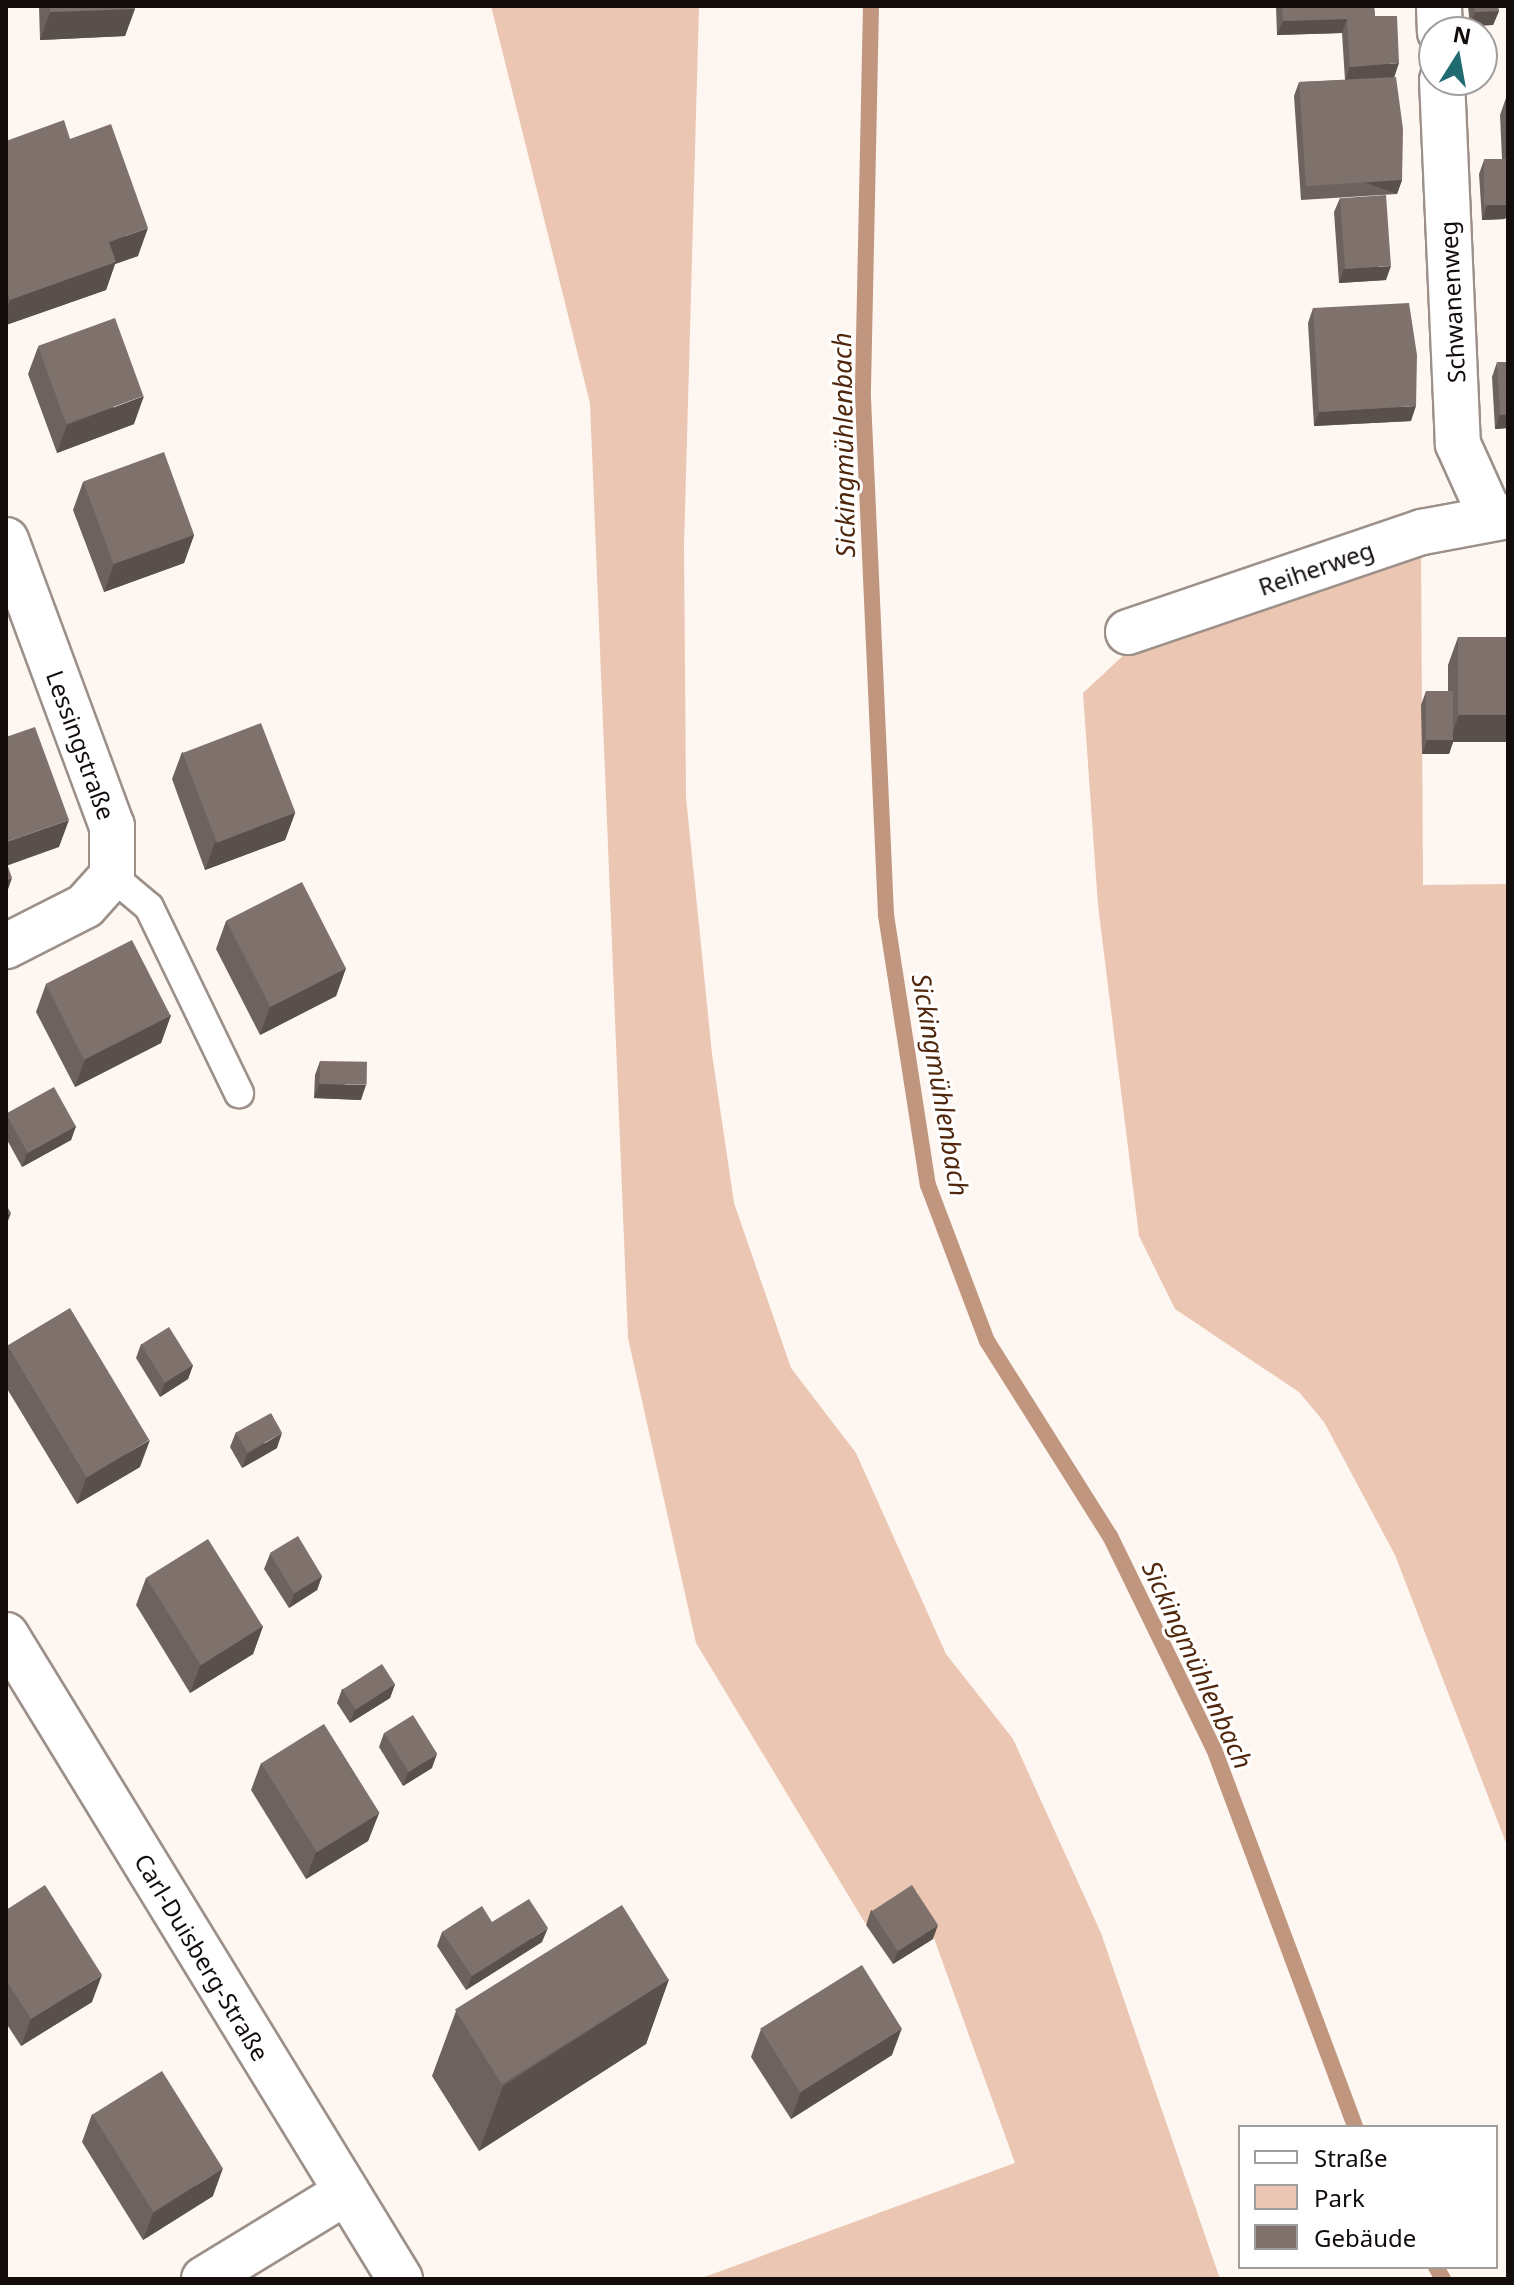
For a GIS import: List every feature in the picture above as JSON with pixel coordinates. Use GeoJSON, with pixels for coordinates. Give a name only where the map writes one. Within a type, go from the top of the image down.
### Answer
{"type":"FeatureCollection","features":[{"type":"Feature","properties":{"kind":"street","name":"Schwanenweg"},"geometry":{"type":"LineString","coordinates":[[1443,96],[1458,444],[1500,516]]}},
{"type":"Feature","properties":{"kind":"street","name":"Reiherweg"},"geometry":{"type":"LineString","coordinates":[[1128,632],[1422,532],[1500,516]]}},
{"type":"Feature","properties":{"kind":"street","name":"Lessingstraße"},"geometry":{"type":"LineString","coordinates":[[6,540],[112,826],[112,876]]}},
{"type":"Feature","properties":{"kind":"street"},"geometry":{"type":"LineString","coordinates":[[6,946],[85,906],[112,876]]}},
{"type":"Feature","properties":{"kind":"street","name":"Carl-Duisberg-Straße"},"geometry":{"type":"LineString","coordinates":[[6,1635],[400,2279]]}},
{"type":"Feature","properties":{"kind":"street"},"geometry":{"type":"LineString","coordinates":[[204,2279],[345,2193]]}},
{"type":"Feature","properties":{"kind":"lane"},"geometry":{"type":"LineString","coordinates":[[112,876],[149,907],[239,1093]]}},
{"type":"Feature","properties":{"kind":"green space"},"geometry":{"type":"Polygon","coordinates":[[[491,6],[699,6],[684,546],[686,797],[712,1054],[734,1203],[791,1368],[856,1453],[946,1654],[1013,1739],[1101,1933],[1220,2279],[699,2279],[1015,2163],[917,1891],[865,1923],[696,1643],[628,1338],[590,403],[491,6]]]}},
{"type":"Feature","properties":{"kind":"green space"},"geometry":{"type":"Polygon","coordinates":[[[1421,551],[1423,885],[1508,884],[1508,1848],[1395,1555],[1324,1422],[1299,1392],[1175,1309],[1139,1236],[1098,905],[1083,693],[1127,652],[1421,551]]]}},
{"type":"Feature","properties":{"kind":"building"},"geometry":{"type":"Polygon","coordinates":[[[50,6],[135,6],[135,9],[50,12],[50,6]]]}},
{"type":"Feature","properties":{"kind":"building"},"geometry":{"type":"Polygon","coordinates":[[[1282,6],[1374,6],[1375,16],[1397,16],[1399,63],[1350,67],[1347,19],[1283,21],[1282,6]]]}},
{"type":"Feature","properties":{"kind":"building"},"geometry":{"type":"Polygon","coordinates":[[[1474,6],[1498,6],[1499,11],[1475,12],[1474,6]]]}},
{"type":"Feature","properties":{"kind":"building"},"geometry":{"type":"Polygon","coordinates":[[[1396,77],[1403,129],[1402,180],[1306,186],[1299,82],[1396,77]]]}},
{"type":"Feature","properties":{"kind":"building"},"geometry":{"type":"Polygon","coordinates":[[[64,120],[70,139],[111,124],[148,228],[109,242],[116,262],[10,300],[6,288],[6,141],[64,120]]]}},
{"type":"Feature","properties":{"kind":"building"},"geometry":{"type":"Polygon","coordinates":[[[1484,159],[1508,159],[1508,205],[1484,205],[1484,159]]]}},
{"type":"Feature","properties":{"kind":"building"},"geometry":{"type":"Polygon","coordinates":[[[1386,195],[1391,266],[1345,269],[1340,198],[1386,195]]]}},
{"type":"Feature","properties":{"kind":"building"},"geometry":{"type":"Polygon","coordinates":[[[1409,303],[1417,355],[1416,406],[1319,412],[1313,308],[1409,303]]]}},
{"type":"Feature","properties":{"kind":"building"},"geometry":{"type":"Polygon","coordinates":[[[115,318],[143,396],[66,424],[38,346],[115,318]]]}},
{"type":"Feature","properties":{"kind":"building"},"geometry":{"type":"Polygon","coordinates":[[[1497,362],[1508,362],[1508,414],[1500,415],[1497,362]]]}},
{"type":"Feature","properties":{"kind":"building"},"geometry":{"type":"Polygon","coordinates":[[[164,452],[194,535],[113,564],[83,481],[164,452]]]}},
{"type":"Feature","properties":{"kind":"building"},"geometry":{"type":"Polygon","coordinates":[[[1458,637],[1508,637],[1508,715],[1458,715],[1458,637]]]}},
{"type":"Feature","properties":{"kind":"building"},"geometry":{"type":"Polygon","coordinates":[[[1426,691],[1453,691],[1453,740],[1426,740],[1426,691]]]}},
{"type":"Feature","properties":{"kind":"building"},"geometry":{"type":"Polygon","coordinates":[[[261,723],[295,813],[217,843],[183,753],[261,723]]]}},
{"type":"Feature","properties":{"kind":"building"},"geometry":{"type":"Polygon","coordinates":[[[35,727],[69,820],[6,842],[6,737],[35,727]]]}},
{"type":"Feature","properties":{"kind":"building"},"geometry":{"type":"Polygon","coordinates":[[[6,861],[12,878],[6,880],[6,861]]]}},
{"type":"Feature","properties":{"kind":"building"},"geometry":{"type":"Polygon","coordinates":[[[302,882],[346,968],[270,1007],[226,921],[302,882]]]}},
{"type":"Feature","properties":{"kind":"building"},"geometry":{"type":"Polygon","coordinates":[[[132,940],[171,1016],[84,1060],[46,984],[132,940]]]}},
{"type":"Feature","properties":{"kind":"building"},"geometry":{"type":"Polygon","coordinates":[[[320,1061],[367,1062],[367,1085],[320,1084],[320,1061]]]}},
{"type":"Feature","properties":{"kind":"building"},"geometry":{"type":"Polygon","coordinates":[[[54,1087],[76,1126],[28,1153],[6,1114],[54,1087]]]}},
{"type":"Feature","properties":{"kind":"building"},"geometry":{"type":"Polygon","coordinates":[[[70,1308],[149,1440],[87,1478],[7,1346],[70,1308]]]}},
{"type":"Feature","properties":{"kind":"building"},"geometry":{"type":"Polygon","coordinates":[[[169,1327],[193,1365],[165,1383],[141,1344],[169,1327]]]}},
{"type":"Feature","properties":{"kind":"building"},"geometry":{"type":"Polygon","coordinates":[[[271,1413],[282,1433],[247,1453],[236,1432],[271,1413]]]}},
{"type":"Feature","properties":{"kind":"building"},"geometry":{"type":"Polygon","coordinates":[[[298,1536],[322,1576],[294,1593],[270,1553],[298,1536]]]}},
{"type":"Feature","properties":{"kind":"building"},"geometry":{"type":"Polygon","coordinates":[[[208,1539],[263,1626],[201,1665],[146,1578],[208,1539]]]}},
{"type":"Feature","properties":{"kind":"building"},"geometry":{"type":"Polygon","coordinates":[[[382,1664],[395,1684],[356,1710],[343,1690],[382,1664]]]}},
{"type":"Feature","properties":{"kind":"building"},"geometry":{"type":"Polygon","coordinates":[[[413,1715],[437,1754],[409,1772],[384,1733],[413,1715]]]}},
{"type":"Feature","properties":{"kind":"building"},"geometry":{"type":"Polygon","coordinates":[[[324,1724],[380,1813],[317,1852],[261,1763],[324,1724]]]}},
{"type":"Feature","properties":{"kind":"building"},"geometry":{"type":"Polygon","coordinates":[[[45,1885],[102,1975],[31,2019],[6,1980],[6,1910],[45,1885]]]}},
{"type":"Feature","properties":{"kind":"building"},"geometry":{"type":"Polygon","coordinates":[[[912,1885],[938,1925],[898,1951],[872,1911],[912,1885]]]}},
{"type":"Feature","properties":{"kind":"building"},"geometry":{"type":"Polygon","coordinates":[[[529,1899],[548,1928],[472,1976],[442,1932],[482,1906],[492,1922],[529,1899]]]}},
{"type":"Feature","properties":{"kind":"building"},"geometry":{"type":"Polygon","coordinates":[[[622,1905],[669,1980],[502,2084],[455,2009],[622,1905]]]}},
{"type":"Feature","properties":{"kind":"building"},"geometry":{"type":"Polygon","coordinates":[[[862,1965],[902,2029],[800,2092],[760,2029],[862,1965]]]}},
{"type":"Feature","properties":{"kind":"building"},"geometry":{"type":"Polygon","coordinates":[[[162,2071],[223,2169],[153,2212],[92,2114],[162,2071]]]}},
{"type":"Feature","properties":{"kind":"waterway","name":"Sickingmühlenbach"},"geometry":{"type":"LineString","coordinates":[[871,6],[863,398],[886,915],[928,1185],[987,1341],[1110,1536],[1214,1749],[1354,2125]]}},
{"type":"Feature","properties":{"kind":"waterway","name":"Sickingmühlenbach"},"geometry":{"type":"LineString","coordinates":[[1437,2269],[1443,2279]]}}]}
